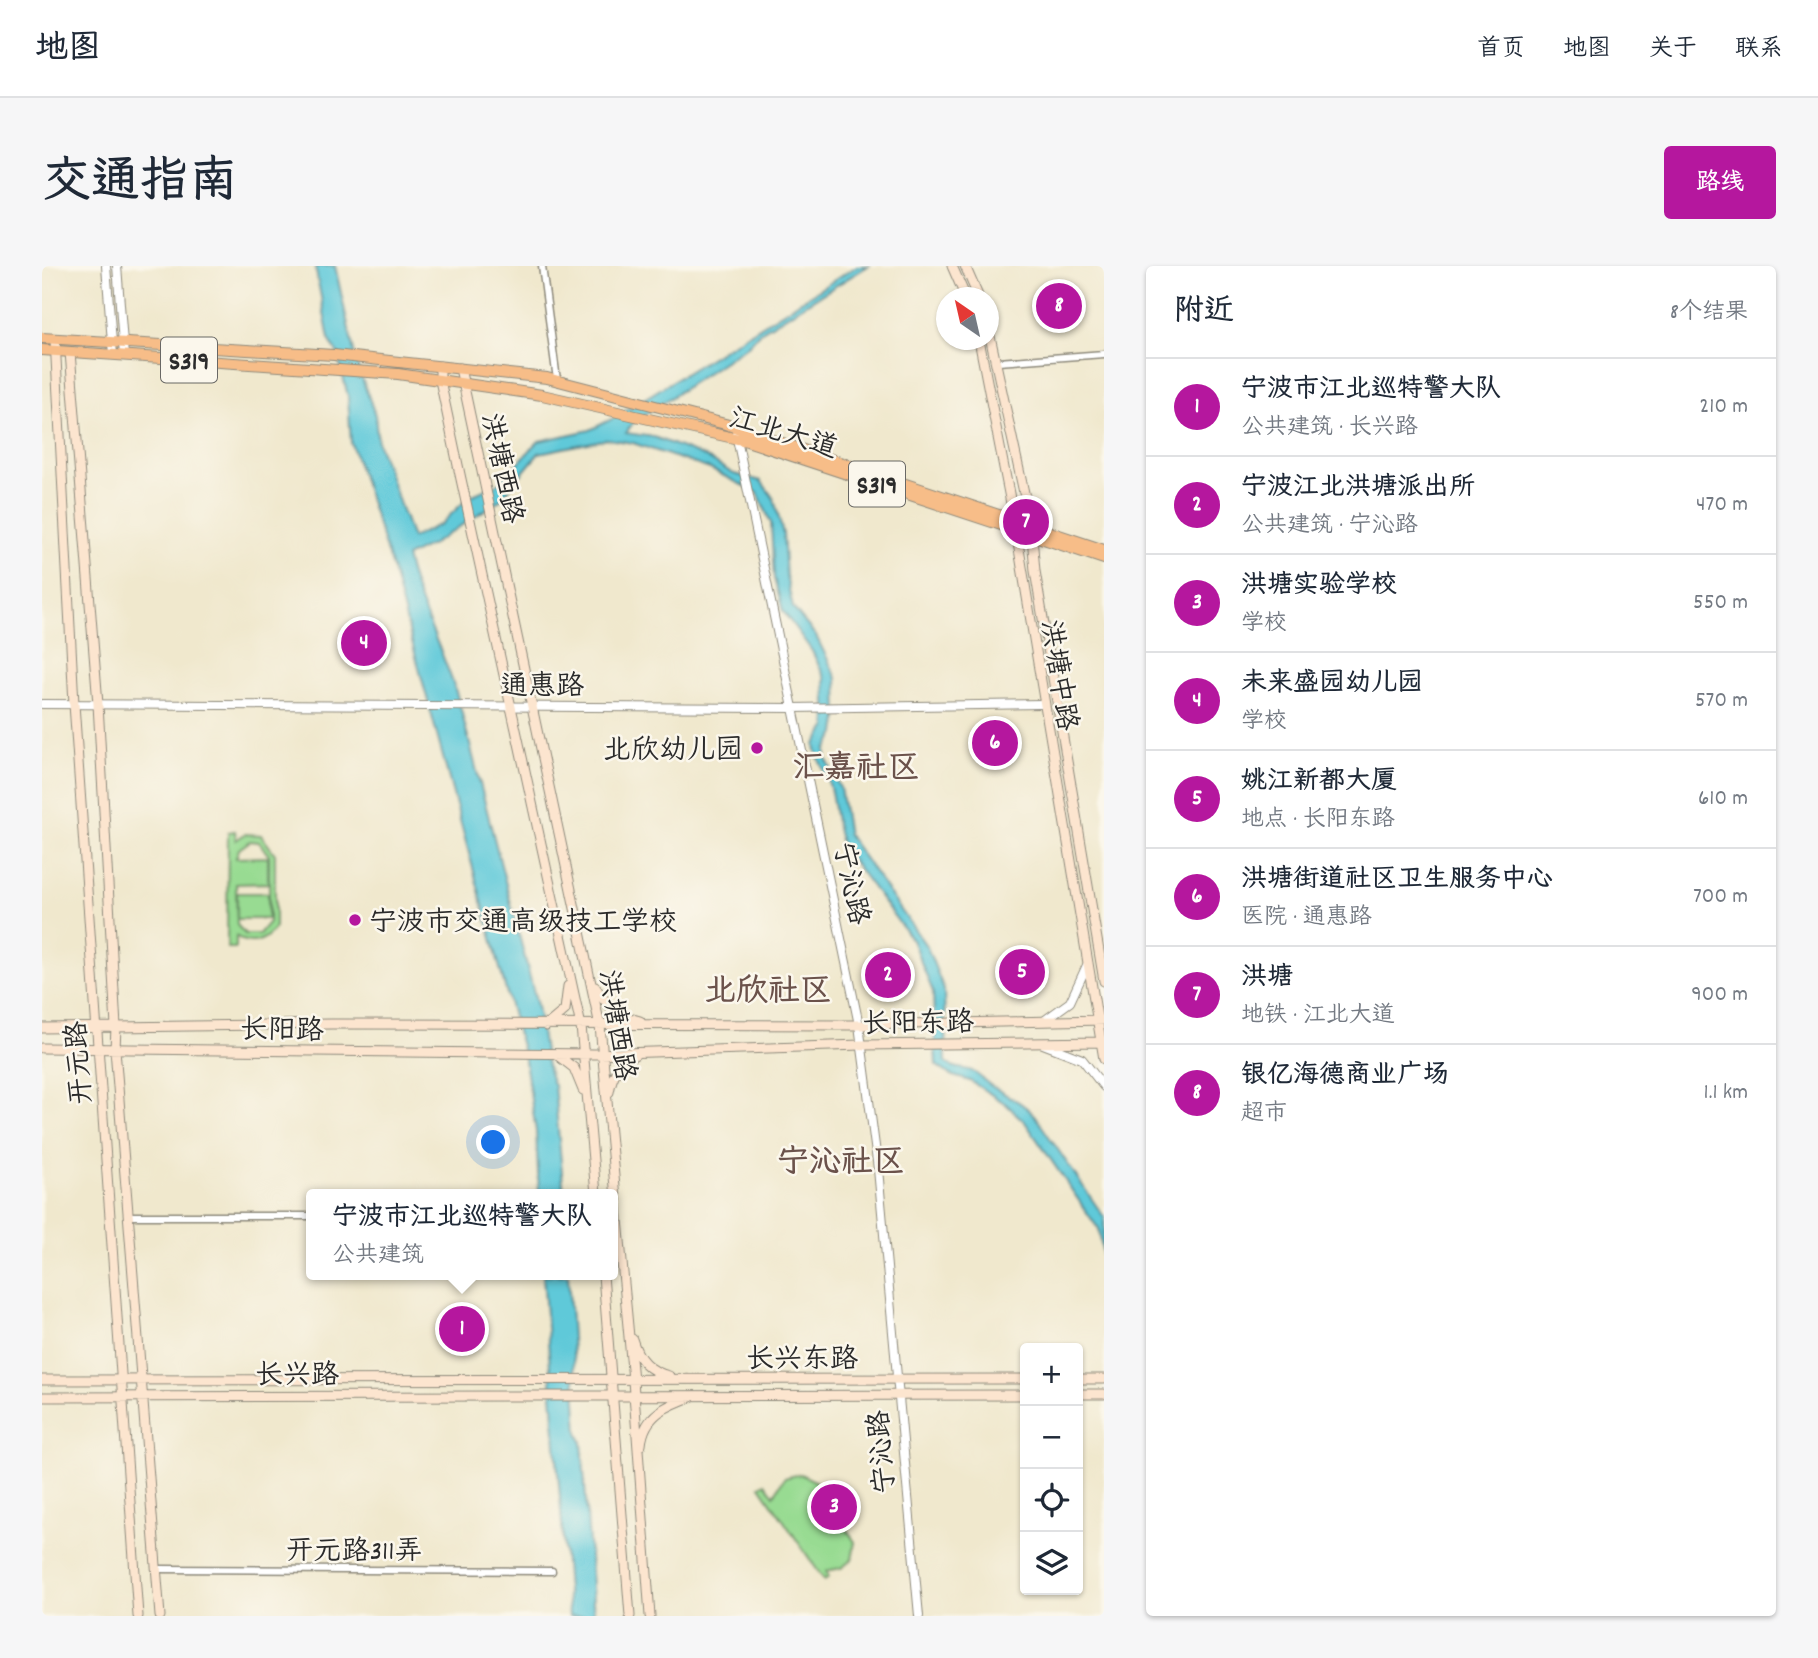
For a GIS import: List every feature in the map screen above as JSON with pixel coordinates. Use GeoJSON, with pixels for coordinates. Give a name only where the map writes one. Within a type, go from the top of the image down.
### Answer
{"type":"FeatureCollection","features":[{"type":"Feature","properties":{"kind":"main road"},"geometry":{"type":"LineString","coordinates":[[952,266],[961,287]]}},
{"type":"Feature","properties":{"kind":"main road"},"geometry":{"type":"LineString","coordinates":[[965,266],[974,287]]}},
{"type":"Feature","properties":{"kind":"main road","name":"S319"},"geometry":{"type":"LineString","coordinates":[[42,338],[334,355],[440,366]]}},
{"type":"Feature","properties":{"kind":"main road","name":"开元路"},"geometry":{"type":"LineString","coordinates":[[55,339],[74,704],[138,1616]]}},
{"type":"Feature","properties":{"kind":"main road","name":"S319"},"geometry":{"type":"LineString","coordinates":[[42,350],[363,372],[440,380]]}},
{"type":"Feature","properties":{"kind":"main road","name":"洪塘中路"},"geometry":{"type":"LineString","coordinates":[[981,350],[1015,525],[1088,963],[1101,1020],[1104,1059]]}},
{"type":"Feature","properties":{"kind":"main road","name":"洪塘中路"},"geometry":{"type":"LineString","coordinates":[[995,350],[1032,531],[1035,571],[1104,981]]}},
{"type":"Feature","properties":{"kind":"main road","name":"开元路"},"geometry":{"type":"LineString","coordinates":[[70,352],[98,704],[115,1049],[160,1616]]}},
{"type":"Feature","properties":{"kind":"main road"},"geometry":{"type":"LineString","coordinates":[[440,366],[557,380]]}},
{"type":"Feature","properties":{"kind":"main road","name":"洪塘西路"},"geometry":{"type":"LineString","coordinates":[[440,366],[440,380],[465,498],[580,1026],[596,1189]]}},
{"type":"Feature","properties":{"kind":"main road","name":"洪塘西路"},"geometry":{"type":"LineString","coordinates":[[460,368],[600,1026],[615,1189]]}},
{"type":"Feature","properties":{"kind":"main road"},"geometry":{"type":"LineString","coordinates":[[440,380],[463,384]]}},
{"type":"Feature","properties":{"kind":"main road","name":"江北大道"},"geometry":{"type":"LineString","coordinates":[[557,380],[667,407],[734,427],[1032,531],[1104,559]]}},
{"type":"Feature","properties":{"kind":"main road","name":"江北大道"},"geometry":{"type":"LineString","coordinates":[[463,384],[542,395],[737,439],[1015,525]]}},
{"type":"Feature","properties":{"kind":"main road","name":"江北大道"},"geometry":{"type":"LineString","coordinates":[[1032,531],[1104,550]]}},
{"type":"Feature","properties":{"kind":"main road"},"geometry":{"type":"LineString","coordinates":[[587,964],[600,997],[615,1014],[635,1021],[673,1026]]}},
{"type":"Feature","properties":{"kind":"main road"},"geometry":{"type":"LineString","coordinates":[[544,1026],[559,1017],[567,1004],[566,967]]}},
{"type":"Feature","properties":{"kind":"main road","name":"长阳东路"},"geometry":{"type":"LineString","coordinates":[[544,1026],[859,1025],[1101,1020]]}},
{"type":"Feature","properties":{"kind":"main road","name":"长阳路"},"geometry":{"type":"LineString","coordinates":[[42,1028],[544,1026]]}},
{"type":"Feature","properties":{"kind":"main road","name":"长阳东路"},"geometry":{"type":"LineString","coordinates":[[550,1053],[1103,1042]]}},
{"type":"Feature","properties":{"kind":"main road","name":"长阳路"},"geometry":{"type":"LineString","coordinates":[[42,1048],[550,1053]]}},
{"type":"Feature","properties":{"kind":"main road"},"geometry":{"type":"LineString","coordinates":[[607,1105],[614,1074],[626,1059],[641,1052]]}},
{"type":"Feature","properties":{"kind":"main road"},"geometry":{"type":"LineString","coordinates":[[550,1053],[564,1058],[574,1068],[588,1107]]}},
{"type":"Feature","properties":{"kind":"main road","name":"洪塘西路"},"geometry":{"type":"LineString","coordinates":[[618,1223],[633,1380],[650,1616]]}},
{"type":"Feature","properties":{"kind":"main road"},"geometry":{"type":"LineString","coordinates":[[603,1280],[630,1616]]}},
{"type":"Feature","properties":{"kind":"main road"},"geometry":{"type":"LineString","coordinates":[[627,1320],[642,1361],[661,1374],[687,1380]]}},
{"type":"Feature","properties":{"kind":"main road","name":"长兴东路"},"geometry":{"type":"LineString","coordinates":[[579,1380],[1020,1379]]}},
{"type":"Feature","properties":{"kind":"main road"},"geometry":{"type":"LineString","coordinates":[[1083,1379],[1104,1379]]}},
{"type":"Feature","properties":{"kind":"main road","name":"长兴路"},"geometry":{"type":"LineString","coordinates":[[42,1380],[579,1380]]}},
{"type":"Feature","properties":{"kind":"main road","name":"长兴东路"},"geometry":{"type":"LineString","coordinates":[[579,1394],[1020,1395]]}},
{"type":"Feature","properties":{"kind":"main road","name":"长兴路"},"geometry":{"type":"LineString","coordinates":[[42,1397],[579,1394]]}},
{"type":"Feature","properties":{"kind":"main road"},"geometry":{"type":"LineString","coordinates":[[638,1467],[642,1437],[653,1416],[660,1409],[699,1394]]}},
{"type":"Feature","properties":{"kind":"main road"},"geometry":{"type":"LineString","coordinates":[[1083,1394],[1104,1394]]}},
{"type":"Feature","properties":{"kind":"street"},"geometry":{"type":"LineString","coordinates":[[106,266],[118,343]]}},
{"type":"Feature","properties":{"kind":"street"},"geometry":{"type":"LineString","coordinates":[[117,266],[118,355]]}},
{"type":"Feature","properties":{"kind":"street"},"geometry":{"type":"LineString","coordinates":[[542,266],[557,380]]}},
{"type":"Feature","properties":{"kind":"street"},"geometry":{"type":"LineString","coordinates":[[998,362],[1104,354]]}},
{"type":"Feature","properties":{"kind":"street","name":"宁沁路"},"geometry":{"type":"LineString","coordinates":[[734,427],[859,1025],[878,1169],[919,1616]]}},
{"type":"Feature","properties":{"kind":"street","name":"通惠路"},"geometry":{"type":"LineString","coordinates":[[42,704],[792,708],[1043,704]]}},
{"type":"Feature","properties":{"kind":"street"},"geometry":{"type":"LineString","coordinates":[[1044,1021],[1070,1002],[1088,963]]}},
{"type":"Feature","properties":{"kind":"street"},"geometry":{"type":"LineString","coordinates":[[1037,1042],[1082,1059],[1104,1087]]}},
{"type":"Feature","properties":{"kind":"street"},"geometry":{"type":"LineString","coordinates":[[128,1216],[306,1216]]}},
{"type":"Feature","properties":{"kind":"street","name":"开元路311弄"},"geometry":{"type":"LineString","coordinates":[[157,1569],[552,1571]]}},
{"type":"Feature","properties":{"kind":"green space"},"geometry":{"type":"Polygon","coordinates":[[[235,831],[236,840],[245,834],[261,835],[275,854],[275,927],[267,936],[257,941],[247,941],[236,936],[236,948],[227,948],[228,832],[235,831]],[[250,841],[239,849],[236,858],[268,857],[268,883],[236,884],[237,925],[245,934],[259,934],[269,922],[269,856],[259,842],[250,841]]]}},
{"type":"Feature","properties":{"kind":"green space"},"geometry":{"type":"Polygon","coordinates":[[[237,893],[268,893],[268,919],[237,919],[237,893]]]}},
{"type":"Feature","properties":{"kind":"green space"},"geometry":{"type":"Polygon","coordinates":[[[800,1474],[815,1481],[855,1542],[852,1560],[841,1568],[826,1571],[829,1577],[824,1580],[760,1486],[765,1483],[774,1495],[784,1478],[800,1474]]]}},
{"type":"Feature","properties":{"kind":"water"},"geometry":{"type":"Polygon","coordinates":[[[315,266],[335,266],[356,361],[375,415],[378,444],[412,538],[441,524],[470,496],[498,484],[539,441],[590,430],[612,419],[857,266],[868,266],[760,332],[748,345],[633,423],[626,433],[654,437],[705,457],[734,474],[761,481],[774,499],[783,534],[786,576],[793,608],[816,636],[837,678],[838,720],[836,733],[826,750],[826,758],[840,788],[848,835],[927,947],[944,990],[946,1062],[972,1071],[1035,1116],[1104,1217],[1104,1262],[1099,1230],[1025,1122],[1006,1104],[970,1081],[950,1075],[936,1065],[933,992],[912,940],[843,848],[840,840],[831,789],[815,745],[827,726],[825,678],[812,651],[783,611],[774,578],[771,523],[758,493],[710,469],[633,443],[608,439],[539,453],[500,500],[433,544],[406,557],[417,594],[459,702],[535,997],[545,1054],[554,1086],[564,1189],[539,1189],[536,1131],[525,1061],[392,568],[351,443],[348,396],[337,353],[329,339],[315,266]]]}},
{"type":"Feature","properties":{"kind":"water"},"geometry":{"type":"Polygon","coordinates":[[[543,1280],[568,1280],[578,1432],[582,1442],[594,1616],[569,1616],[543,1280]]]}},
{"type":"Feature","properties":{"kind":"place","name":"银亿海德商业广场"},"geometry":{"type":"Point","coordinates":[1059,306]}},
{"type":"Feature","properties":{"kind":"place","name":"洪塘"},"geometry":{"type":"Point","coordinates":[1026,522]}},
{"type":"Feature","properties":{"kind":"place","name":"未来盛园幼儿园"},"geometry":{"type":"Point","coordinates":[364,643]}},
{"type":"Feature","properties":{"kind":"place","name":"洪塘街道社区卫生服务中心"},"geometry":{"type":"Point","coordinates":[995,743]}},
{"type":"Feature","properties":{"kind":"place","name":"北欣幼儿园"},"geometry":{"type":"Point","coordinates":[757,748]}},
{"type":"Feature","properties":{"kind":"place","name":"宁波市交通高级技工学校"},"geometry":{"type":"Point","coordinates":[355,920]}},
{"type":"Feature","properties":{"kind":"place","name":"姚江新都大厦"},"geometry":{"type":"Point","coordinates":[1022,972]}},
{"type":"Feature","properties":{"kind":"place","name":"宁波江北洪塘派出所"},"geometry":{"type":"Point","coordinates":[888,975]}},
{"type":"Feature","properties":{"kind":"place","name":"宁波市江北巡特警大队"},"geometry":{"type":"Point","coordinates":[462,1329]}},
{"type":"Feature","properties":{"kind":"place","name":"洪塘实验学校"},"geometry":{"type":"Point","coordinates":[834,1507]}},
{"type":"Feature","properties":{"kind":"district","name":"汇嘉社区"},"geometry":{"type":"Point","coordinates":[856,766]}},
{"type":"Feature","properties":{"kind":"district","name":"北欣社区"},"geometry":{"type":"Point","coordinates":[768,989]}},
{"type":"Feature","properties":{"kind":"district","name":"宁沁社区"},"geometry":{"type":"Point","coordinates":[841,1160]}}]}
